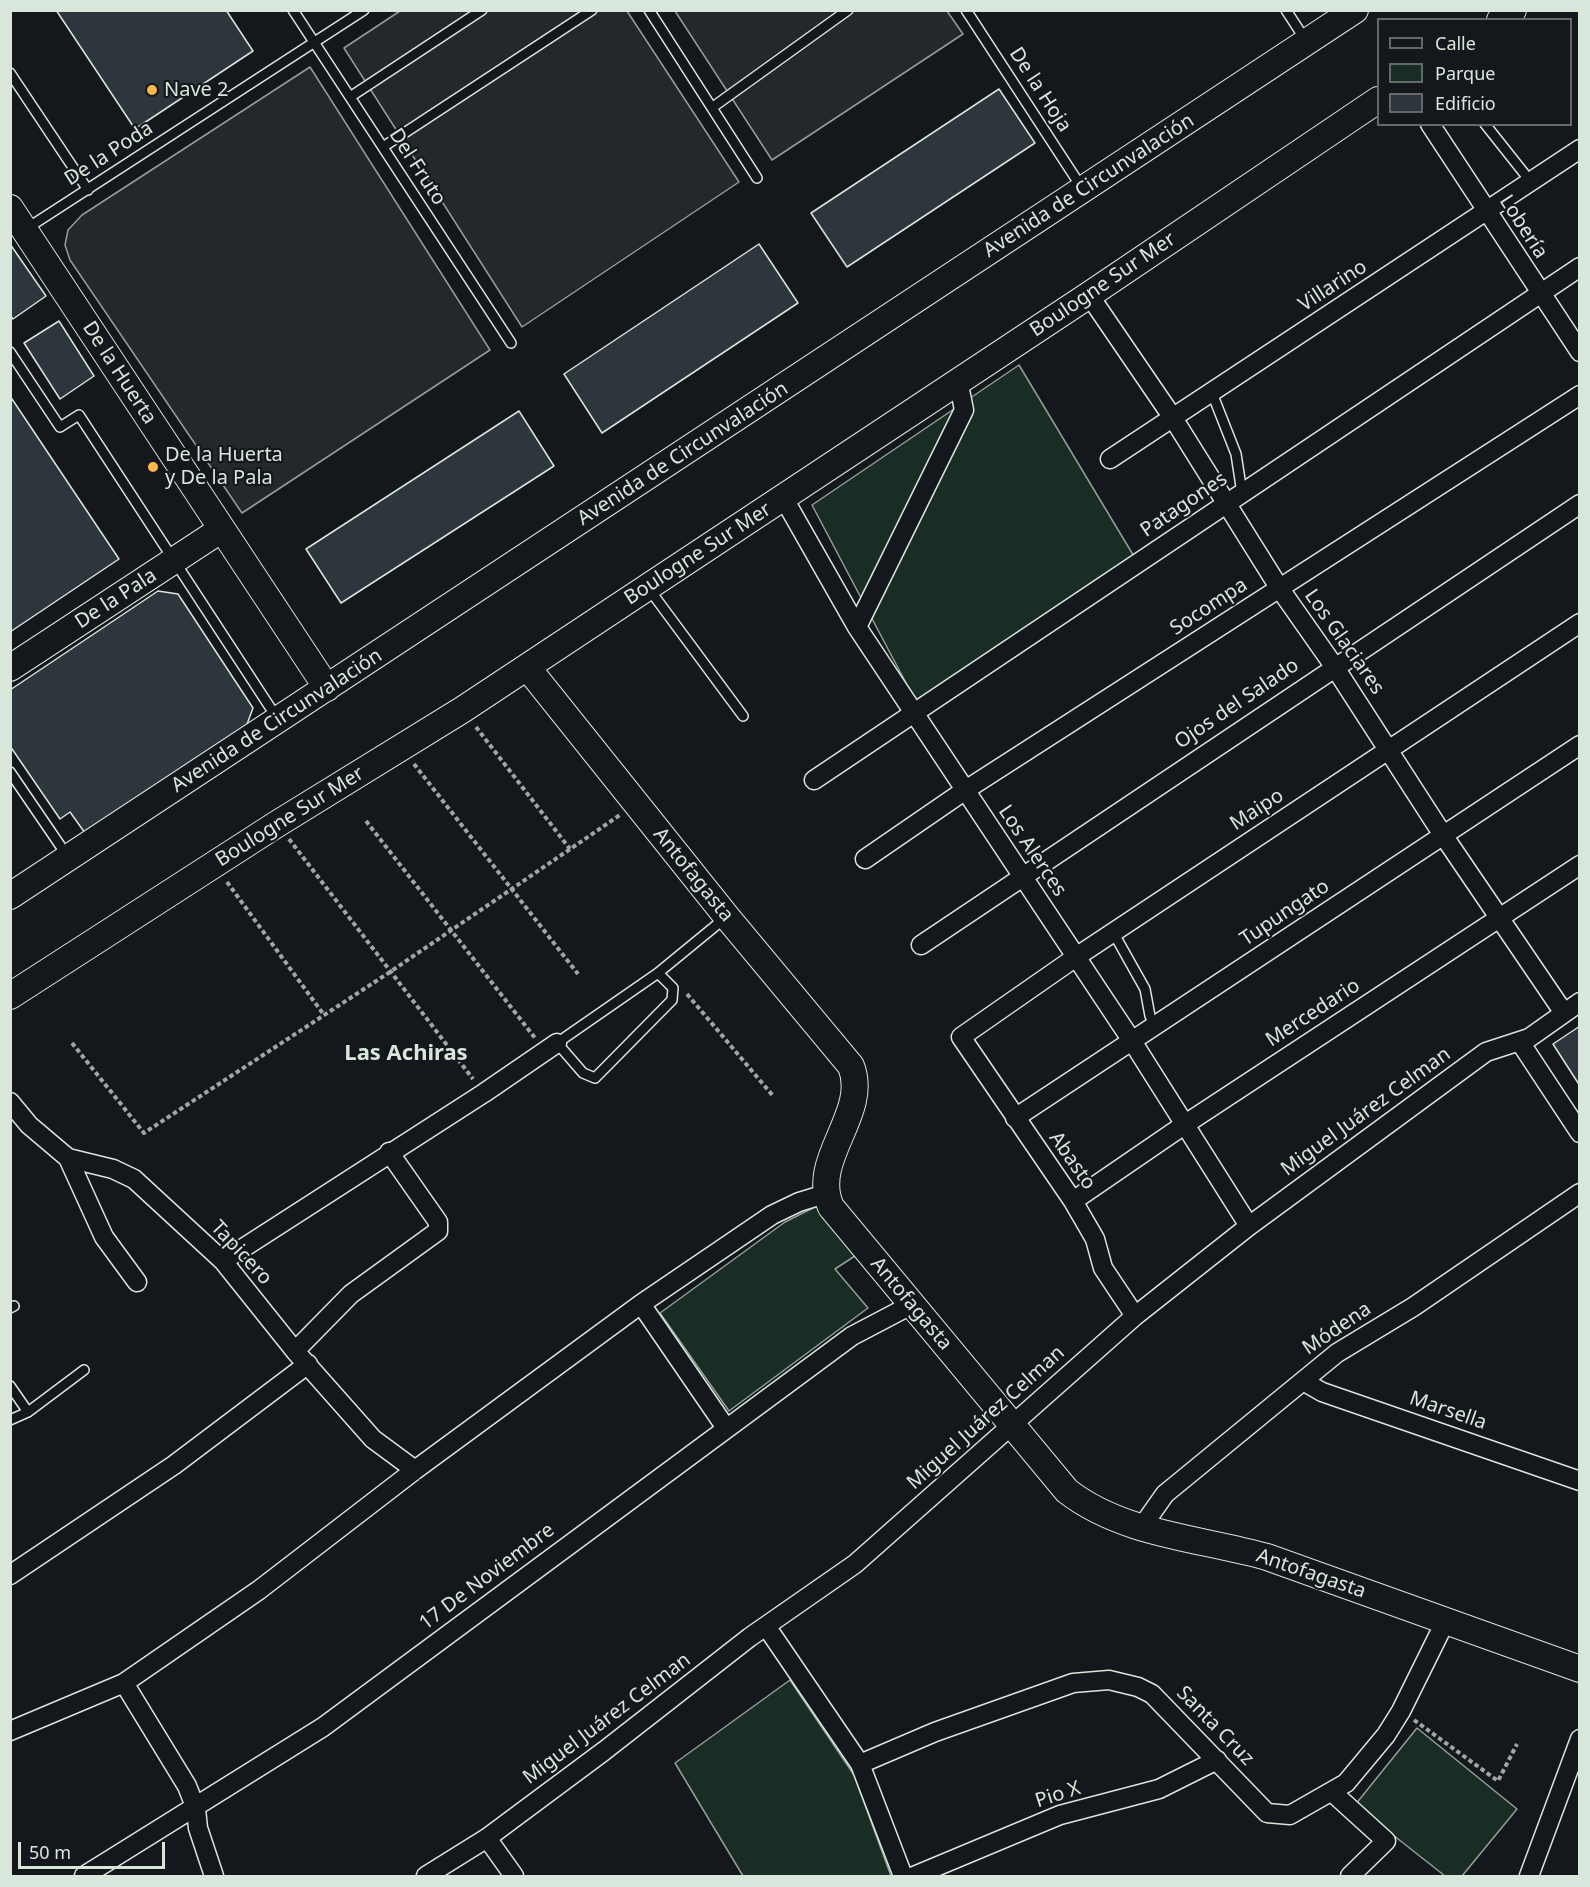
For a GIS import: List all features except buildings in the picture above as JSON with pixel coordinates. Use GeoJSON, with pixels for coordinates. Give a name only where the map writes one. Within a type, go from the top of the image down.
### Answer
{"type":"FeatureCollection","features":[{"type":"Feature","properties":{"kind":"street","name":"Avenida de Circunvalación"},"geometry":{"type":"LineString","coordinates":[[10,896],[1355,10]]}},
{"type":"Feature","properties":{"kind":"street","name":"Boulogne Sur Mer"},"geometry":{"type":"LineString","coordinates":[[10,996],[277,824],[462,710],[1089,295],[1377,101]]}},
{"type":"Feature","properties":{"kind":"street","name":"Lobería"},"geometry":{"type":"LineString","coordinates":[[1431,126],[1580,352]]}},
{"type":"Feature","properties":{"kind":"street","name":"Villarino"},"geometry":{"type":"LineString","coordinates":[[1110,459],[1580,149]]}},
{"type":"Feature","properties":{"kind":"street","name":"De la Huerta"},"geometry":{"type":"LineString","coordinates":[[10,208],[327,688]]}},
{"type":"Feature","properties":{"kind":"street","name":"Patagones"},"geometry":{"type":"LineString","coordinates":[[814,780],[915,715],[1580,267]]}},
{"type":"Feature","properties":{"kind":"street","name":"Los Glaciares"},"geometry":{"type":"LineString","coordinates":[[1089,295],[1173,418],[1280,589],[1390,749],[1443,835],[1564,1013]]}},
{"type":"Feature","properties":{"kind":"street"},"geometry":{"type":"LineString","coordinates":[[857,627],[964,410],[958,380]]}},
{"type":"Feature","properties":{"kind":"street","name":"Socompa"},"geometry":{"type":"LineString","coordinates":[[865,859],[964,791],[1580,395]]}},
{"type":"Feature","properties":{"kind":"street","name":"Los Alerces"},"geometry":{"type":"LineString","coordinates":[[783,497],[857,627],[1132,1041],[1249,1226]]}},
{"type":"Feature","properties":{"kind":"street","name":"Ojos del Salado"},"geometry":{"type":"LineString","coordinates":[[921,945],[1334,666],[1580,504]]}},
{"type":"Feature","properties":{"kind":"street","name":"De la Pala"},"geometry":{"type":"LineString","coordinates":[[10,668],[222,529]]}},
{"type":"Feature","properties":{"kind":"street","name":"Maipo"},"geometry":{"type":"LineString","coordinates":[[961,1037],[1113,932],[1580,623]]}},
{"type":"Feature","properties":{"kind":"street","name":"Antofagasta"},"geometry":{"type":"LineString","coordinates":[[527,667],[727,917],[851,1066],[856,1079],[856,1095],[828,1168],[825,1194],[831,1208],[1067,1491],[1094,1509],[1141,1528],[1267,1557],[1580,1669]]}},
{"type":"Feature","properties":{"kind":"street","name":"Tupungato"},"geometry":{"type":"LineString","coordinates":[[1015,1118],[1580,745]]}},
{"type":"Feature","properties":{"kind":"street","name":"Mercedario"},"geometry":{"type":"LineString","coordinates":[[1073,1202],[1184,1125],[1580,865]]}},
{"type":"Feature","properties":{"kind":"street","name":"Miguel Juárez Celman"},"geometry":{"type":"LineString","coordinates":[[426,1876],[487,1838],[766,1626],[883,1541],[1011,1424],[1135,1316],[1249,1226],[1486,1052],[1520,1042],[1580,1002]]}},
{"type":"Feature","properties":{"kind":"street","name":"Abasto"},"geometry":{"type":"LineString","coordinates":[[961,1037],[1073,1202],[1095,1239],[1102,1268],[1135,1316]]}},
{"type":"Feature","properties":{"kind":"street"},"geometry":{"type":"LineString","coordinates":[[1520,1042],[1580,1133]]}},
{"type":"Feature","properties":{"kind":"street"},"geometry":{"type":"LineString","coordinates":[[223,1261],[389,1152],[484,1093],[551,1047]]}},
{"type":"Feature","properties":{"kind":"street","name":"Tapicero"},"geometry":{"type":"LineString","coordinates":[[10,1102],[29,1125],[68,1158],[126,1174],[223,1261],[373,1439],[415,1470]]}},
{"type":"Feature","properties":{"kind":"street"},"geometry":{"type":"LineString","coordinates":[[10,1575],[174,1465],[302,1357],[351,1294],[438,1231],[438,1222],[389,1152]]}},
{"type":"Feature","properties":{"kind":"street"},"geometry":{"type":"LineString","coordinates":[[68,1158],[104,1237],[137,1282]]}},
{"type":"Feature","properties":{"kind":"street","name":"Módena"},"geometry":{"type":"LineString","coordinates":[[1141,1528],[1165,1494],[1337,1353],[1413,1307],[1580,1193]]}},
{"type":"Feature","properties":{"kind":"street"},"geometry":{"type":"LineString","coordinates":[[10,1731],[124,1683],[259,1590],[415,1470],[641,1304],[772,1215],[799,1202],[825,1194]]}},
{"type":"Feature","properties":{"kind":"street"},"geometry":{"type":"LineString","coordinates":[[641,1304],[726,1428]]}},
{"type":"Feature","properties":{"kind":"street","name":"17 De Noviembre"},"geometry":{"type":"LineString","coordinates":[[84,1876],[196,1809],[323,1727],[852,1336],[911,1305]]}},
{"type":"Feature","properties":{"kind":"street","name":"Marsella"},"geometry":{"type":"LineString","coordinates":[[1303,1381],[1322,1392],[1580,1481]]}},
{"type":"Feature","properties":{"kind":"street","name":"Santa Cruz"},"geometry":{"type":"LineString","coordinates":[[860,1764],[935,1731],[1073,1683],[1098,1680],[1138,1687],[1152,1694],[1267,1813],[1290,1815],[1346,1783],[1362,1766],[1401,1711],[1445,1622]]}},
{"type":"Feature","properties":{"kind":"street"},"geometry":{"type":"LineString","coordinates":[[766,1626],[860,1764],[903,1876]]}},
{"type":"Feature","properties":{"kind":"street"},"geometry":{"type":"LineString","coordinates":[[124,1683],[187,1786],[196,1809],[198,1828],[214,1876]]}},
{"type":"Feature","properties":{"kind":"street"},"geometry":{"type":"LineString","coordinates":[[1529,1876],[1580,1739]]}},
{"type":"Feature","properties":{"kind":"street","name":"Pio X"},"geometry":{"type":"LineString","coordinates":[[914,1876],[1060,1815],[1159,1790],[1217,1760]]}},
{"type":"Feature","properties":{"kind":"street"},"geometry":{"type":"LineString","coordinates":[[1332,1792],[1386,1841],[1350,1876]]}},
{"type":"Feature","properties":{"kind":"street"},"geometry":{"type":"LineString","coordinates":[[487,1838],[514,1876]]}},
{"type":"Feature","properties":{"kind":"lane","name":"Del Fruto"},"geometry":{"type":"LineString","coordinates":[[293,10],[511,343]]}},
{"type":"Feature","properties":{"kind":"lane","name":"De la Poda"},"geometry":{"type":"LineString","coordinates":[[25,230],[315,44],[364,10]]}},
{"type":"Feature","properties":{"kind":"lane"},"geometry":{"type":"LineString","coordinates":[[350,97],[482,10]]}},
{"type":"Feature","properties":{"kind":"lane"},"geometry":{"type":"LineString","coordinates":[[383,147],[592,10]]}},
{"type":"Feature","properties":{"kind":"lane"},"geometry":{"type":"LineString","coordinates":[[649,10],[758,178]]}},
{"type":"Feature","properties":{"kind":"lane"},"geometry":{"type":"LineString","coordinates":[[713,107],[848,10]]}},
{"type":"Feature","properties":{"kind":"lane","name":"De la Hoja"},"geometry":{"type":"LineString","coordinates":[[966,10],[1084,189]]}},
{"type":"Feature","properties":{"kind":"lane"},"geometry":{"type":"LineString","coordinates":[[1286,10],[1307,42]]}},
{"type":"Feature","properties":{"kind":"lane"},"geometry":{"type":"LineString","coordinates":[[10,73],[88,190]]}},
{"type":"Feature","properties":{"kind":"lane"},"geometry":{"type":"LineString","coordinates":[[1487,126],[1531,182]]}},
{"type":"Feature","properties":{"kind":"lane"},"geometry":{"type":"LineString","coordinates":[[10,352],[60,427],[79,415],[279,720]]}},
{"type":"Feature","properties":{"kind":"lane"},"geometry":{"type":"LineString","coordinates":[[1212,393],[1236,454],[1242,493]]}},
{"type":"Feature","properties":{"kind":"lane"},"geometry":{"type":"LineString","coordinates":[[647,587],[743,716]]}},
{"type":"Feature","properties":{"kind":"lane"},"geometry":{"type":"LineString","coordinates":[[10,772],[69,858]]}},
{"type":"Feature","properties":{"kind":"lane"},"geometry":{"type":"LineString","coordinates":[[658,973],[673,988],[672,1000],[595,1078],[583,1073],[551,1047],[658,973],[727,917]]}},
{"type":"Feature","properties":{"kind":"lane"},"geometry":{"type":"LineString","coordinates":[[1113,932],[1145,989],[1155,1027]]}},
{"type":"Feature","properties":{"kind":"lane"},"geometry":{"type":"LineString","coordinates":[[10,1420],[28,1412],[84,1370]]}},
{"type":"Feature","properties":{"kind":"lane"},"geometry":{"type":"LineString","coordinates":[[10,1386],[28,1412]]}},
{"type":"Feature","properties":{"kind":"path"},"geometry":{"type":"LineString","coordinates":[[462,710],[570,849]]}},
{"type":"Feature","properties":{"kind":"path"},"geometry":{"type":"LineString","coordinates":[[401,748],[578,974]]}},
{"type":"Feature","properties":{"kind":"path"},"geometry":{"type":"LineString","coordinates":[[72,1043],[144,1133],[390,972],[636,804]]}},
{"type":"Feature","properties":{"kind":"path"},"geometry":{"type":"LineString","coordinates":[[366,821],[451,930],[551,1047]]}},
{"type":"Feature","properties":{"kind":"path"},"geometry":{"type":"LineString","coordinates":[[277,824],[484,1093]]}},
{"type":"Feature","properties":{"kind":"path"},"geometry":{"type":"LineString","coordinates":[[214,865],[324,1015]]}},
{"type":"Feature","properties":{"kind":"path"},"geometry":{"type":"LineString","coordinates":[[673,988],[687,994],[774,1097]]}},
{"type":"Feature","properties":{"kind":"path"},"geometry":{"type":"LineString","coordinates":[[1401,1711],[1498,1781],[1516,1744]]}},
{"type":"Feature","properties":{"kind":"green space"},"geometry":{"type":"Polygon","coordinates":[[[1019,365],[1135,558],[916,702],[812,505],[1019,365]]]}},
{"type":"Feature","properties":{"kind":"green space"},"geometry":{"type":"Polygon","coordinates":[[[817,1206],[858,1254],[835,1269],[868,1308],[729,1411],[660,1313],[785,1222],[817,1206]]]}},
{"type":"Feature","properties":{"kind":"green space"},"geometry":{"type":"Polygon","coordinates":[[[790,1680],[854,1775],[891,1876],[743,1876],[675,1763],[790,1680]]]}},
{"type":"Feature","properties":{"kind":"green space"},"geometry":{"type":"Polygon","coordinates":[[[1417,1728],[1517,1809],[1462,1876],[1445,1876],[1355,1805],[1417,1728]]]}},
{"type":"Feature","properties":{"kind":"shaded area"},"geometry":{"type":"Polygon","coordinates":[[[400,11],[627,11],[739,182],[522,327],[344,48],[400,11]]]}},
{"type":"Feature","properties":{"kind":"shaded area"},"geometry":{"type":"Polygon","coordinates":[[[675,11],[947,11],[963,34],[772,160],[675,11]]]}},
{"type":"Feature","properties":{"kind":"shaded area"},"geometry":{"type":"Polygon","coordinates":[[[310,67],[490,350],[242,513],[70,260],[65,245],[68,230],[82,215],[310,67]]]}},
{"type":"Feature","properties":{"kind":"place","name":"Nave 2"},"geometry":{"type":"Point","coordinates":[152,90]}},
{"type":"Feature","properties":{"kind":"place","name":"De la Huerta y De la Pala"},"geometry":{"type":"Point","coordinates":[153,467]}},
{"type":"Feature","properties":{"kind":"district","name":"Las Achiras"},"geometry":{"type":"Point","coordinates":[406,1054]}}]}
